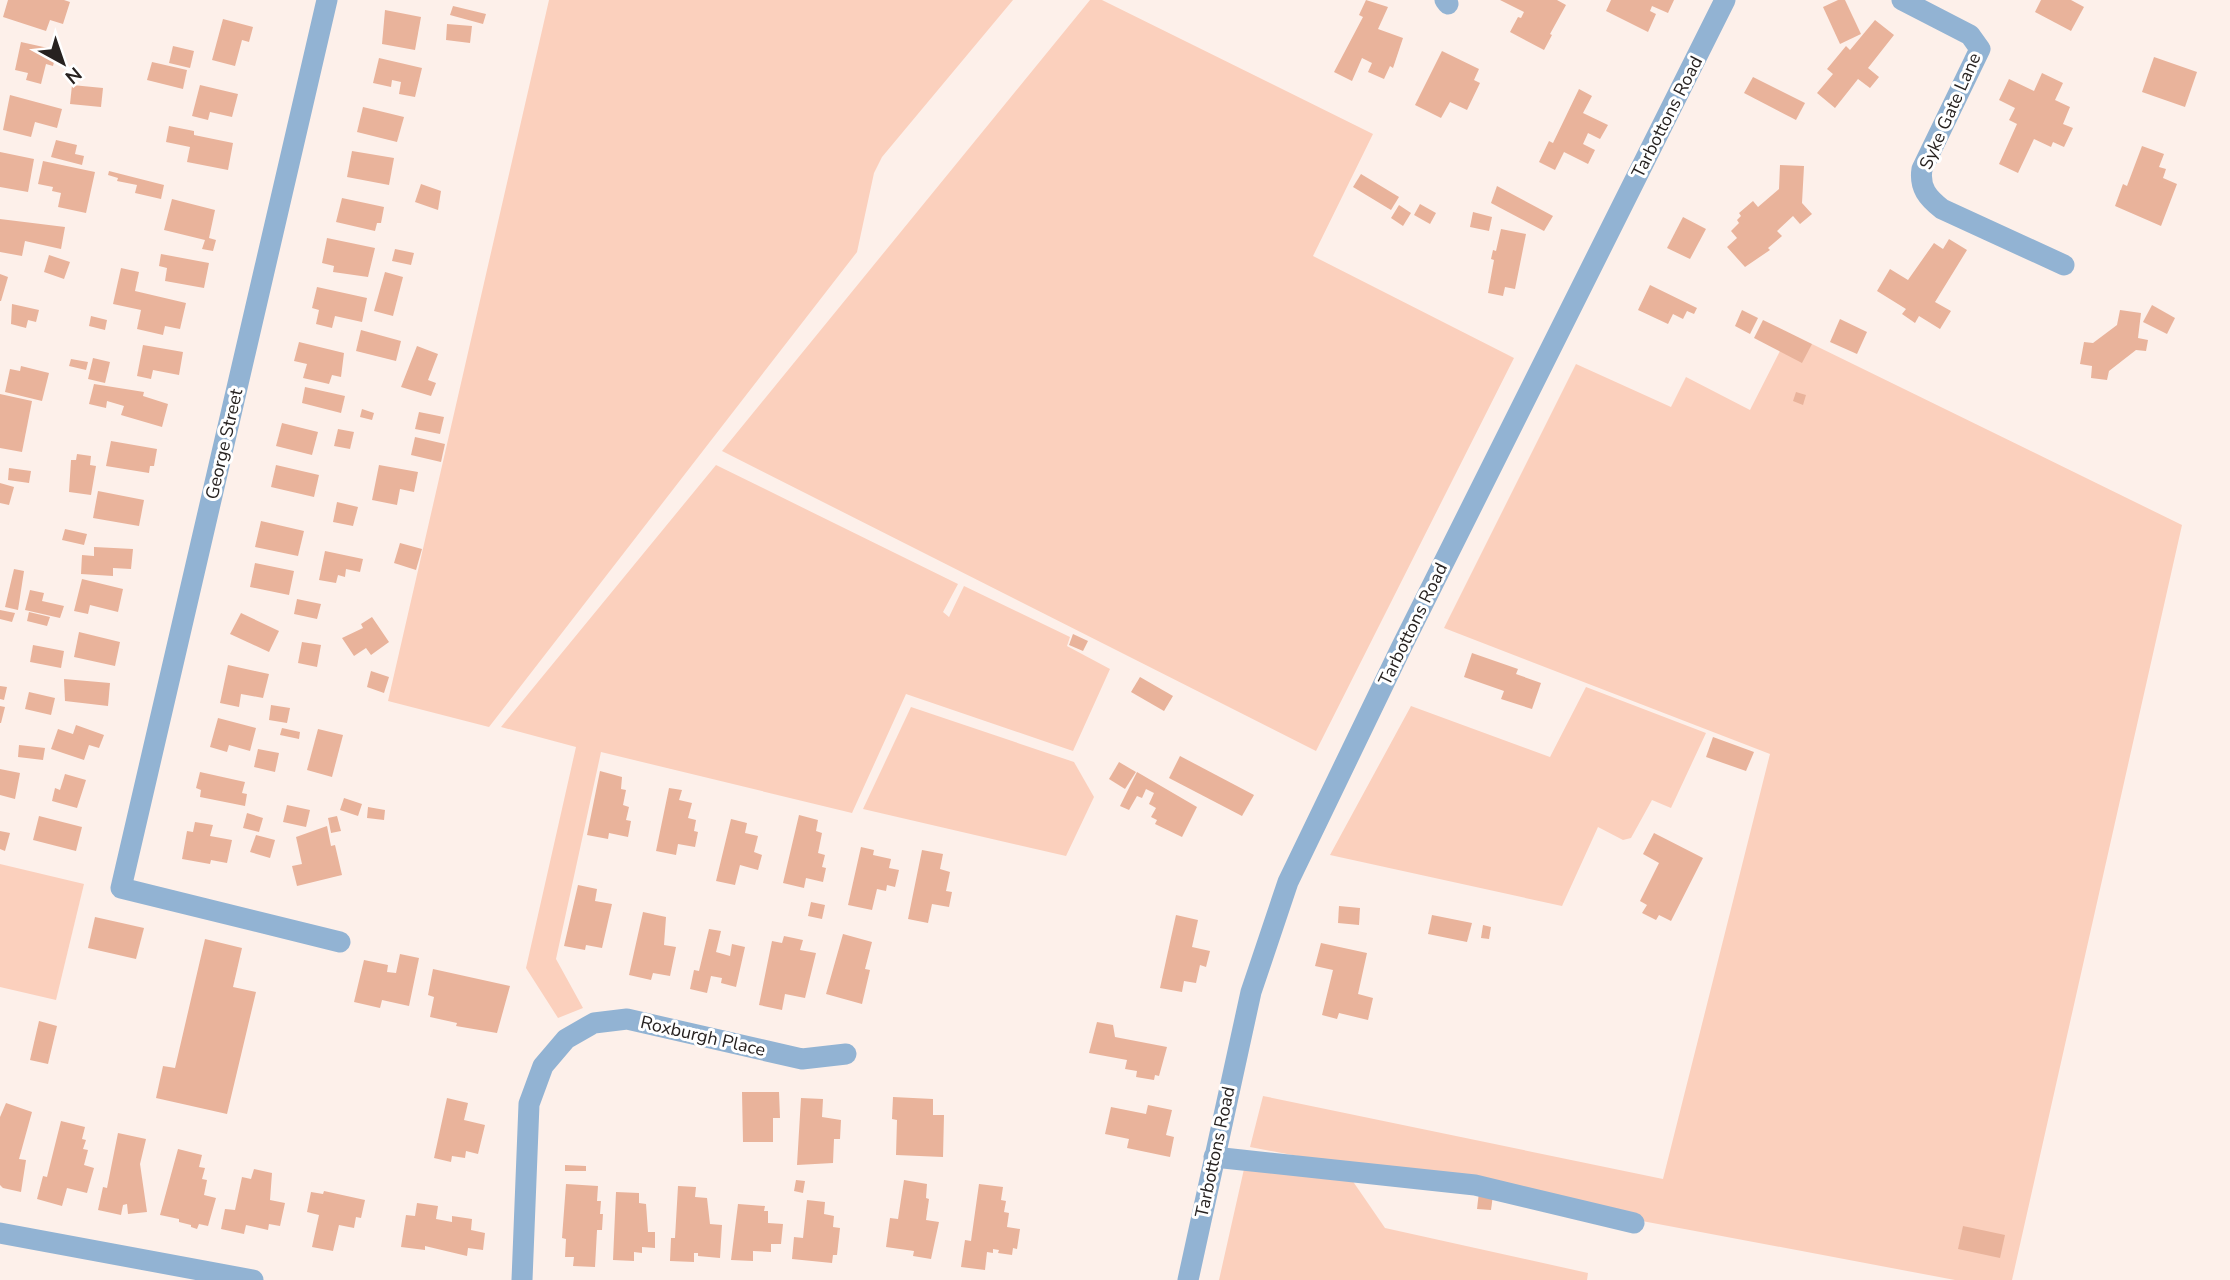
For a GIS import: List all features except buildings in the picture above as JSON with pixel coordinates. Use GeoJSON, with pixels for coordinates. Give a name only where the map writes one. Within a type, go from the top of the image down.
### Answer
{"type":"FeatureCollection","features":[{"type":"Feature","properties":{"kind":"street","name":"George Street"},"geometry":{"type":"LineString","coordinates":[[327,0],[121,888],[340,942]]}},
{"type":"Feature","properties":{"kind":"street","name":"Tarbottons Road"},"geometry":{"type":"LineString","coordinates":[[1188,1280],[1251,992],[1288,882],[1402,646],[1725,0]]}},
{"type":"Feature","properties":{"kind":"street","name":"Syke Gate Lane"},"geometry":{"type":"LineString","coordinates":[[1902,0],[1970,35],[1980,49],[1922,169],[1921,178],[1927,196],[1942,209],[2064,265]]}},
{"type":"Feature","properties":{"kind":"street","name":"Roxburgh Place"},"geometry":{"type":"LineString","coordinates":[[522,1280],[529,1104],[542,1066],[566,1039],[594,1023],[627,1018],[802,1059],[846,1054]]}},
{"type":"Feature","properties":{"kind":"street"},"geometry":{"type":"LineString","coordinates":[[1214,1157],[1475,1185],[1634,1223]]}},
{"type":"Feature","properties":{"kind":"street"},"geometry":{"type":"LineString","coordinates":[[0,1233],[253,1280]]}},
{"type":"Feature","properties":{"kind":"shaded area"},"geometry":{"type":"Polygon","coordinates":[[[549,0],[1013,0],[882,157],[874,173],[857,252],[489,727],[388,701],[549,0]]]}},
{"type":"Feature","properties":{"kind":"shaded area"},"geometry":{"type":"Polygon","coordinates":[[[1090,0],[1102,0],[1373,134],[1313,256],[1514,358],[1316,751],[722,451],[1090,0]]]}},
{"type":"Feature","properties":{"kind":"shaded area"},"geometry":{"type":"Polygon","coordinates":[[[1812,344],[2182,525],[2012,1280],[1955,1280],[1250,1147],[1263,1096],[1663,1179],[1770,754],[1444,628],[1576,364],[1671,407],[1686,377],[1750,410],[1780,351],[1812,344]]]}},
{"type":"Feature","properties":{"kind":"shaded area"},"geometry":{"type":"Polygon","coordinates":[[[716,465],[958,584],[943,612],[949,617],[964,586],[1070,637],[1067,646],[1110,669],[1073,751],[906,694],[852,813],[601,752],[556,959],[583,1008],[558,1018],[526,968],[576,747],[501,727],[716,465]]]}},
{"type":"Feature","properties":{"kind":"shaded area"},"geometry":{"type":"Polygon","coordinates":[[[1586,687],[1706,733],[1671,808],[1652,800],[1631,838],[1623,840],[1598,827],[1562,906],[1330,855],[1411,706],[1550,757],[1586,687]]]}},
{"type":"Feature","properties":{"kind":"shaded area"},"geometry":{"type":"Polygon","coordinates":[[[911,707],[1074,762],[1094,797],[1066,856],[863,809],[911,707]]]}},
{"type":"Feature","properties":{"kind":"shaded area"},"geometry":{"type":"Polygon","coordinates":[[[0,864],[84,884],[56,1000],[0,987],[0,864]]]}},
{"type":"Feature","properties":{"kind":"shaded area"},"geometry":{"type":"Polygon","coordinates":[[[1244,1169],[1352,1180],[1385,1228],[1588,1273],[1587,1280],[1219,1280],[1244,1169]]]}}]}
